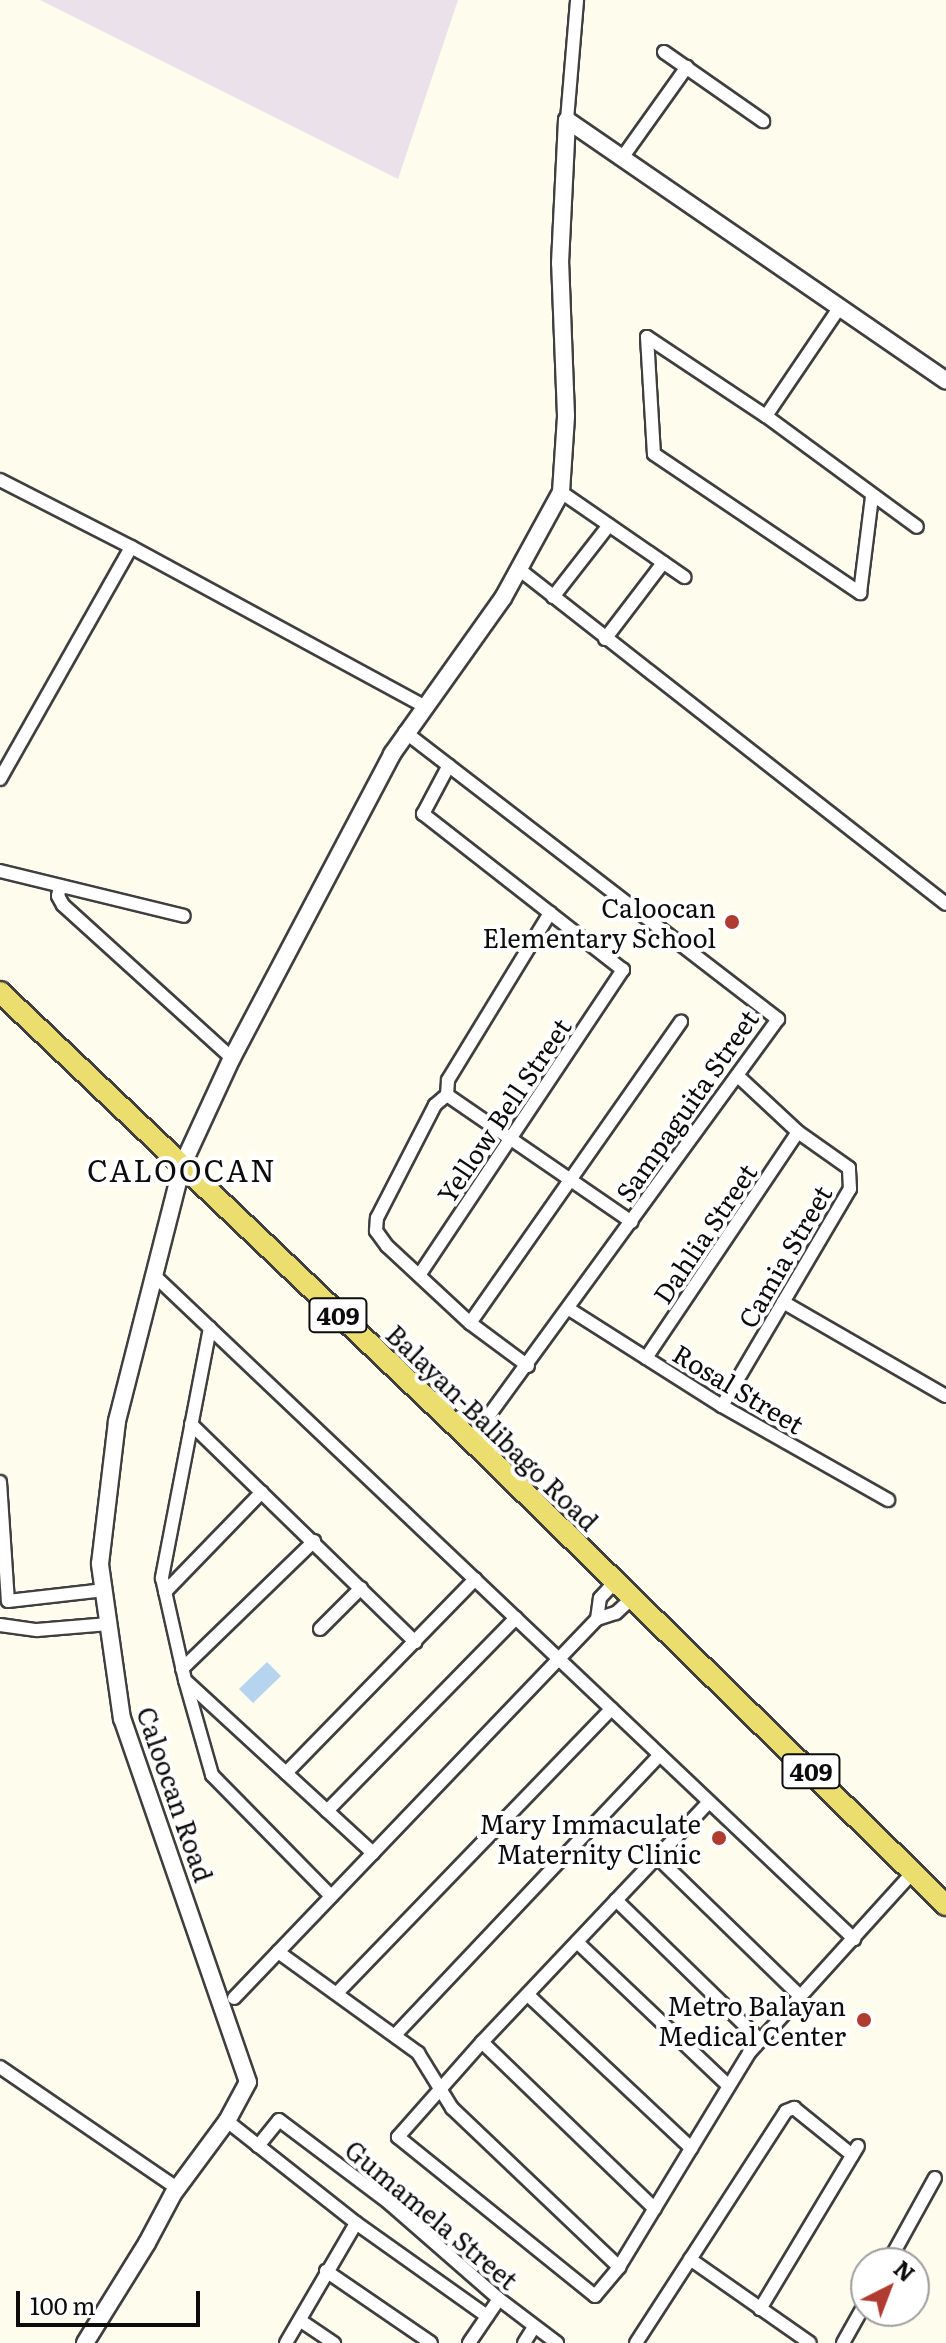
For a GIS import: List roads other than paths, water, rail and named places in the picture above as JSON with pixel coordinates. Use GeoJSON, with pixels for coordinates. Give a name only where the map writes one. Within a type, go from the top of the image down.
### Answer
{"type":"FeatureCollection","features":[{"type":"Feature","properties":{"kind":"main road","name":"Balayan-Balibago Road"},"geometry":{"type":"LineString","coordinates":[[0,992],[471,1440],[946,1905]]}},
{"type":"Feature","properties":{"kind":"street"},"geometry":{"type":"LineString","coordinates":[[577,0],[560,263],[566,416],[561,492],[684,577]]}},
{"type":"Feature","properties":{"kind":"street"},"geometry":{"type":"LineString","coordinates":[[664,52],[763,121]]}},
{"type":"Feature","properties":{"kind":"street"},"geometry":{"type":"LineString","coordinates":[[622,158],[687,67]]}},
{"type":"Feature","properties":{"kind":"street"},"geometry":{"type":"LineString","coordinates":[[567,120],[946,380]]}},
{"type":"Feature","properties":{"kind":"street"},"geometry":{"type":"LineString","coordinates":[[766,416],[839,308]]}},
{"type":"Feature","properties":{"kind":"street"},"geometry":{"type":"LineString","coordinates":[[872,496],[860,593],[654,454],[647,337],[766,416],[917,527]]}},
{"type":"Feature","properties":{"kind":"street"},"geometry":{"type":"LineString","coordinates":[[0,480],[131,547],[424,706]]}},
{"type":"Feature","properties":{"kind":"street","name":"Caloocan Road"},"geometry":{"type":"LineString","coordinates":[[85,2343],[177,2188],[227,2121],[248,2082],[122,1719],[100,1564],[117,1421],[182,1166],[232,1058],[405,732],[520,570],[561,492]]}},
{"type":"Feature","properties":{"kind":"street"},"geometry":{"type":"LineString","coordinates":[[553,597],[609,525]]}},
{"type":"Feature","properties":{"kind":"street"},"geometry":{"type":"LineString","coordinates":[[0,779],[131,547]]}},
{"type":"Feature","properties":{"kind":"street"},"geometry":{"type":"LineString","coordinates":[[605,639],[663,563]]}},
{"type":"Feature","properties":{"kind":"street"},"geometry":{"type":"LineString","coordinates":[[520,570],[946,904]]}},
{"type":"Feature","properties":{"kind":"street","name":"Sampaguita Street"},"geometry":{"type":"LineString","coordinates":[[405,732],[778,1019],[528,1366],[471,1440]]}},
{"type":"Feature","properties":{"kind":"street"},"geometry":{"type":"LineString","coordinates":[[449,765],[423,814],[550,913],[448,1080],[447,1095],[435,1105],[377,1218],[376,1231],[387,1246],[470,1323],[528,1366]]}},
{"type":"Feature","properties":{"kind":"street"},"geometry":{"type":"LineString","coordinates":[[0,871],[184,916]]}},
{"type":"Feature","properties":{"kind":"street"},"geometry":{"type":"LineString","coordinates":[[60,886],[58,896],[63,905],[232,1058]]}},
{"type":"Feature","properties":{"kind":"street","name":"Yellow Bell Street"},"geometry":{"type":"LineString","coordinates":[[420,1274],[623,970],[550,913]]}},
{"type":"Feature","properties":{"kind":"street"},"geometry":{"type":"LineString","coordinates":[[470,1323],[681,1022]]}},
{"type":"Feature","properties":{"kind":"street","name":"Camia Street"},"geometry":{"type":"LineString","coordinates":[[722,1406],[850,1189],[849,1168],[798,1132],[738,1076]]}},
{"type":"Feature","properties":{"kind":"street"},"geometry":{"type":"LineString","coordinates":[[447,1095],[632,1222]]}},
{"type":"Feature","properties":{"kind":"street","name":"Dahlia Street"},"geometry":{"type":"LineString","coordinates":[[646,1358],[798,1132]]}},
{"type":"Feature","properties":{"kind":"street"},"geometry":{"type":"LineString","coordinates":[[157,1278],[854,1939]]}},
{"type":"Feature","properties":{"kind":"street"},"geometry":{"type":"LineString","coordinates":[[783,1302],[946,1396]]}},
{"type":"Feature","properties":{"kind":"street","name":"Rosal Street"},"geometry":{"type":"LineString","coordinates":[[569,1309],[722,1406],[888,1500]]}},
{"type":"Feature","properties":{"kind":"street"},"geometry":{"type":"LineString","coordinates":[[210,1328],[162,1578],[183,1674],[212,1775],[331,1896]]}},
{"type":"Feature","properties":{"kind":"street"},"geometry":{"type":"LineString","coordinates":[[191,1424],[415,1642]]}},
{"type":"Feature","properties":{"kind":"street"},"geometry":{"type":"LineString","coordinates":[[0,1482],[8,1601],[104,1590]]}},
{"type":"Feature","properties":{"kind":"street"},"geometry":{"type":"LineString","coordinates":[[165,1592],[262,1492]]}},
{"type":"Feature","properties":{"kind":"street"},"geometry":{"type":"LineString","coordinates":[[183,1674],[314,1541]]}},
{"type":"Feature","properties":{"kind":"street"},"geometry":{"type":"LineString","coordinates":[[286,1773],[475,1579]]}},
{"type":"Feature","properties":{"kind":"street"},"geometry":{"type":"LineString","coordinates":[[597,1619],[600,1598],[616,1581]]}},
{"type":"Feature","properties":{"kind":"street"},"geometry":{"type":"LineString","coordinates":[[320,1629],[361,1588]]}},
{"type":"Feature","properties":{"kind":"street"},"geometry":{"type":"LineString","coordinates":[[234,1998],[597,1619],[616,1613],[633,1597]]}},
{"type":"Feature","properties":{"kind":"street"},"geometry":{"type":"LineString","coordinates":[[327,1811],[516,1618]]}},
{"type":"Feature","properties":{"kind":"street"},"geometry":{"type":"LineString","coordinates":[[0,1625],[37,1630],[109,1624]]}},
{"type":"Feature","properties":{"kind":"street"},"geometry":{"type":"LineString","coordinates":[[183,1674],[373,1853]]}},
{"type":"Feature","properties":{"kind":"street"},"geometry":{"type":"LineString","coordinates":[[337,1993],[611,1709]]}},
{"type":"Feature","properties":{"kind":"street"},"geometry":{"type":"LineString","coordinates":[[396,2034],[660,1755]]}},
{"type":"Feature","properties":{"kind":"street"},"geometry":{"type":"LineString","coordinates":[[709,1802],[482,2042],[398,2137],[595,2296],[619,2267],[760,2040],[913,1872]]}},
{"type":"Feature","properties":{"kind":"street"},"geometry":{"type":"LineString","coordinates":[[657,1857],[801,1997]]}},
{"type":"Feature","properties":{"kind":"street"},"geometry":{"type":"LineString","coordinates":[[616,1900],[760,2040]]}},
{"type":"Feature","properties":{"kind":"street"},"geometry":{"type":"LineString","coordinates":[[577,1942],[729,2086]]}},
{"type":"Feature","properties":{"kind":"street"},"geometry":{"type":"LineString","coordinates":[[278,1952],[396,2034],[418,2053],[452,2108],[619,2267]]}},
{"type":"Feature","properties":{"kind":"street"},"geometry":{"type":"LineString","coordinates":[[528,1995],[691,2148]]}},
{"type":"Feature","properties":{"kind":"street"},"geometry":{"type":"LineString","coordinates":[[482,2042],[655,2209]]}},
{"type":"Feature","properties":{"kind":"street"},"geometry":{"type":"LineString","coordinates":[[0,2067],[46,2102],[177,2188]]}},
{"type":"Feature","properties":{"kind":"street"},"geometry":{"type":"LineString","coordinates":[[636,2343],[786,2111],[794,2108],[855,2151],[760,2309]]}},
{"type":"Feature","properties":{"kind":"street","name":"Gumamela Street"},"geometry":{"type":"LineString","coordinates":[[258,2146],[279,2120],[434,2240],[499,2299],[557,2343]]}},
{"type":"Feature","properties":{"kind":"street"},"geometry":{"type":"LineString","coordinates":[[227,2121],[356,2223],[487,2316]]}},
{"type":"Feature","properties":{"kind":"street"},"geometry":{"type":"LineString","coordinates":[[897,2247],[935,2178]]}},
{"type":"Feature","properties":{"kind":"street"},"geometry":{"type":"LineString","coordinates":[[286,2343],[356,2223]]}},
{"type":"Feature","properties":{"kind":"street"},"geometry":{"type":"LineString","coordinates":[[690,2259],[810,2343]]}},
{"type":"Feature","properties":{"kind":"street"},"geometry":{"type":"LineString","coordinates":[[326,2271],[431,2343]]}},
{"type":"Feature","properties":{"kind":"street"},"geometry":{"type":"LineString","coordinates":[[469,2343],[499,2299]]}},
{"type":"Feature","properties":{"kind":"street"},"geometry":{"type":"LineString","coordinates":[[301,2321],[334,2343]]}},
{"type":"Feature","properties":{"kind":"street"},"geometry":{"type":"LineString","coordinates":[[524,2343],[534,2327]]}},
{"type":"Feature","properties":{"kind":"water"},"geometry":{"type":"Polygon","coordinates":[[[267,1662],[281,1676],[253,1703],[239,1689],[267,1662]]]}},
{"type":"Feature","properties":{"kind":"place","name":"Caloocan Elementary School"},"geometry":{"type":"Point","coordinates":[732,922]}},
{"type":"Feature","properties":{"kind":"place","name":"Mary Immaculate Maternity Clinic"},"geometry":{"type":"Point","coordinates":[719,1838]}},
{"type":"Feature","properties":{"kind":"place","name":"Metro Balayan Medical Center"},"geometry":{"type":"Point","coordinates":[864,2020]}},
{"type":"Feature","properties":{"kind":"district","name":"CALOOCAN"},"geometry":{"type":"Point","coordinates":[182,1169]}}]}
